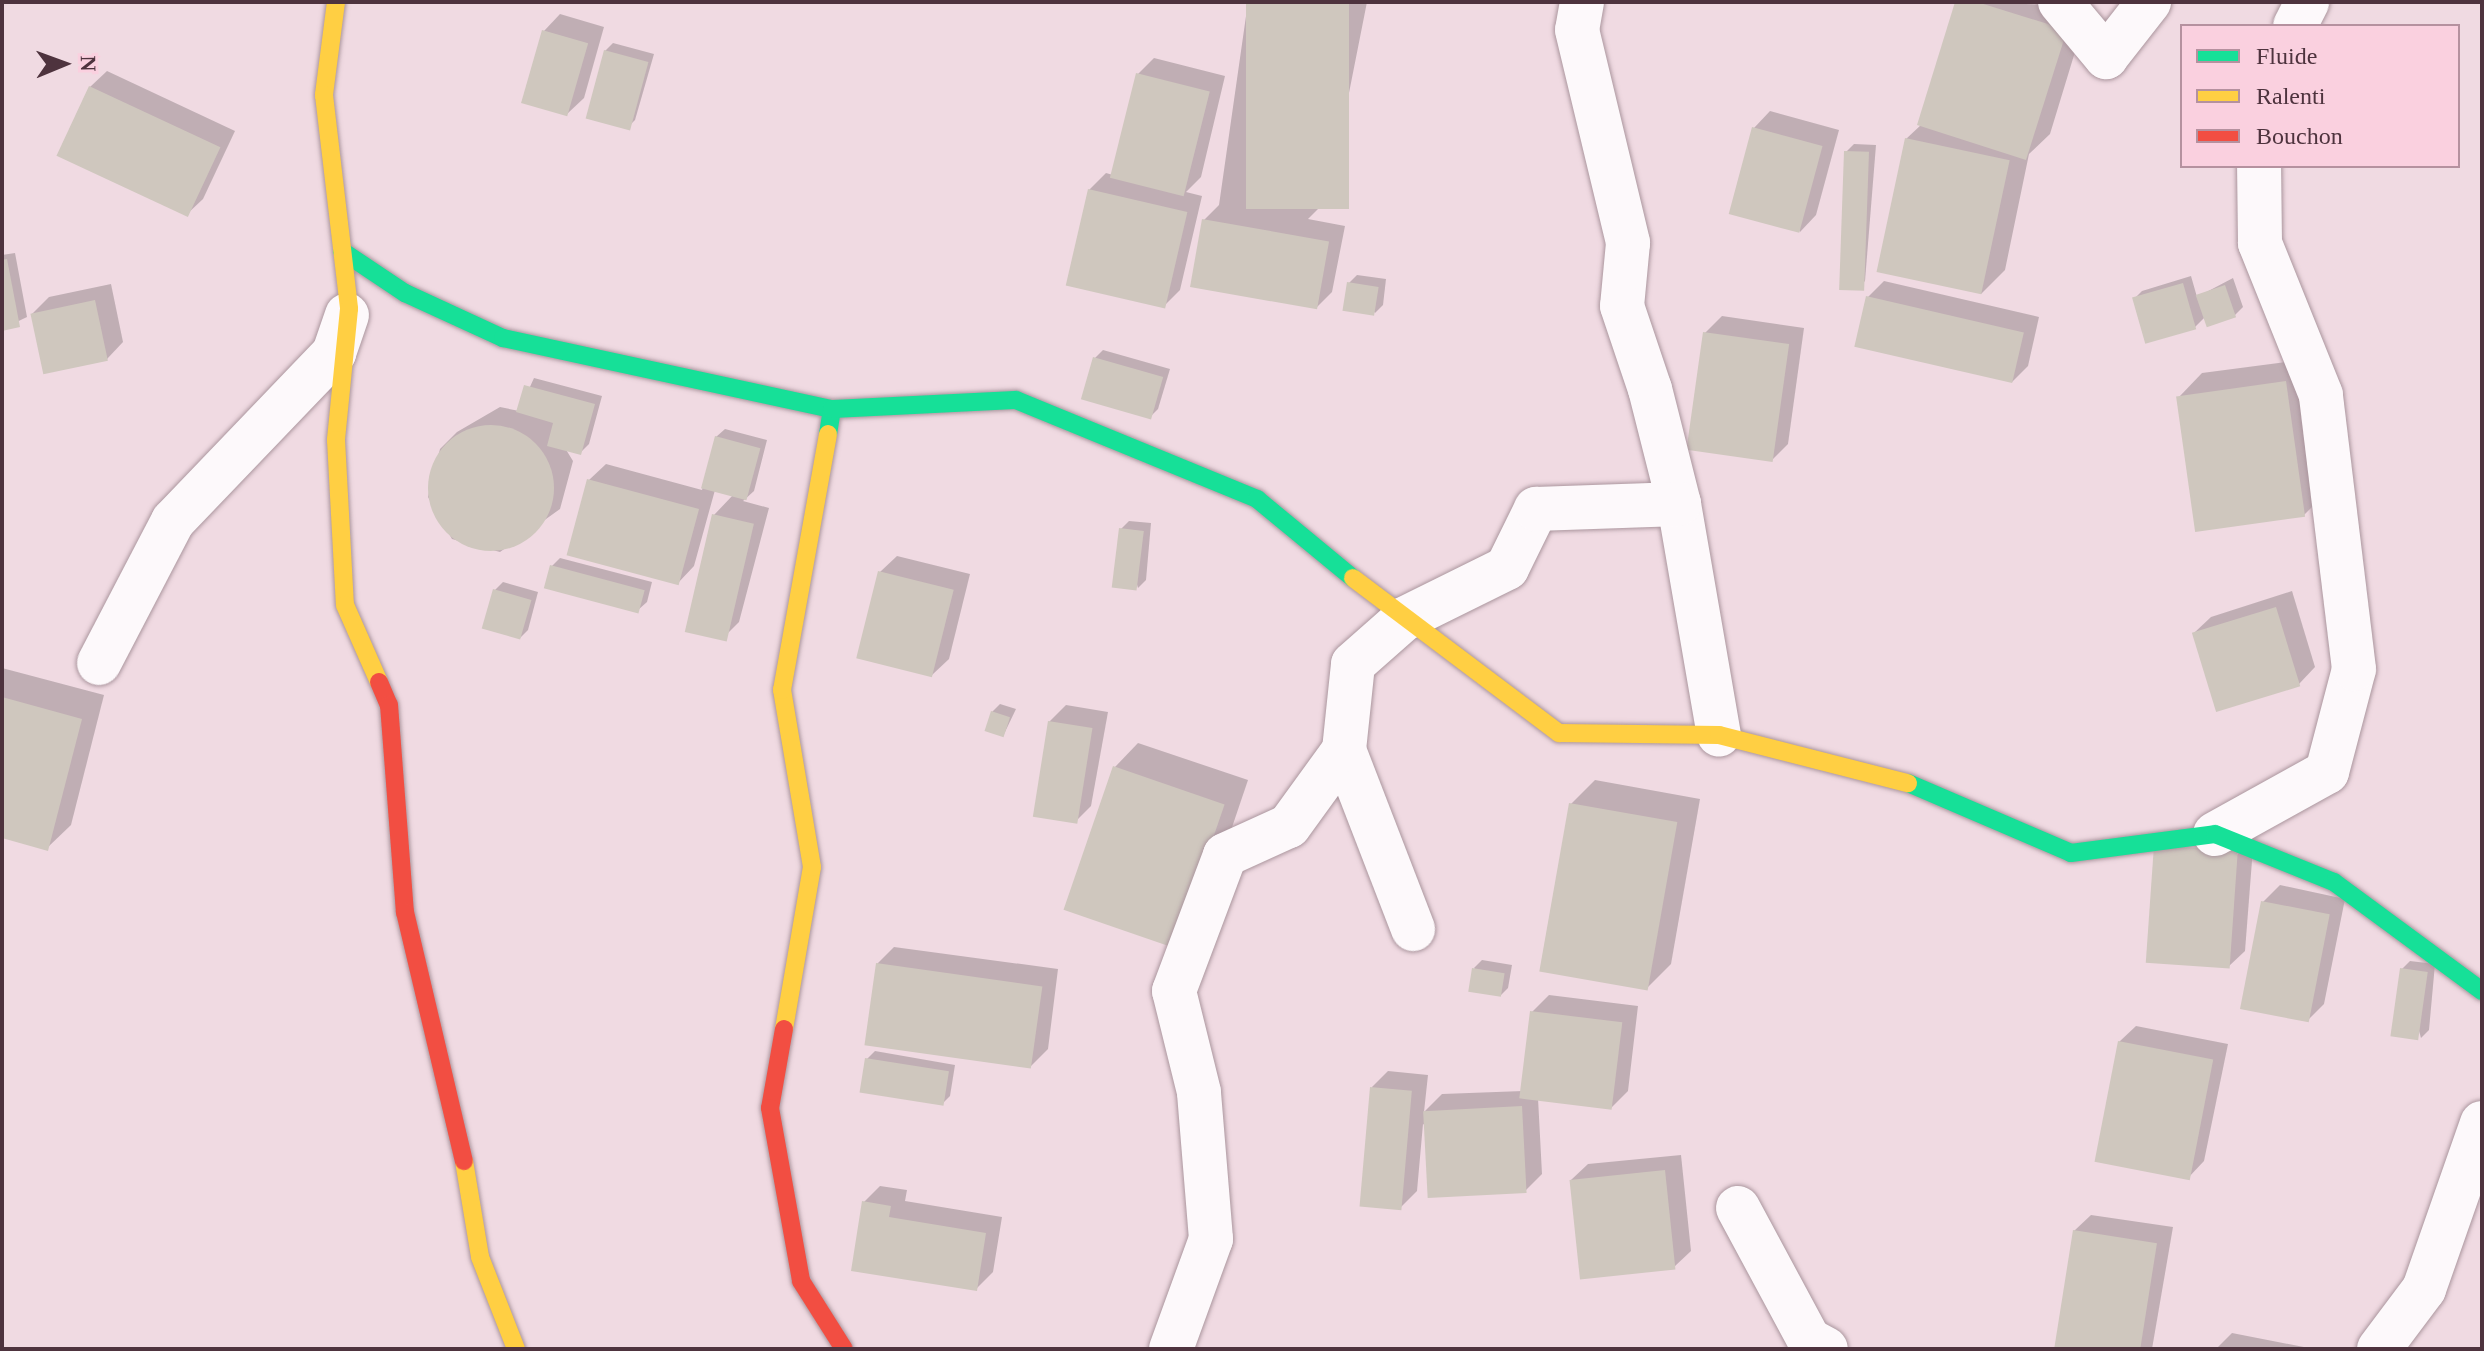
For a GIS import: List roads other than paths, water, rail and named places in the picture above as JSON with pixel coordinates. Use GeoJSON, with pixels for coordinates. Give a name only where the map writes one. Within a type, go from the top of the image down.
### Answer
{"type":"FeatureCollection","features":[{"type":"Feature","properties":{"kind":"street"},"geometry":{"type":"LineString","coordinates":[[336,2],[324,95],[349,309],[336,440],[345,605],[389,705],[405,912],[453,1099],[480,1257],[516,1349]]}},
{"type":"Feature","properties":{"kind":"street"},"geometry":{"type":"LineString","coordinates":[[1582,2],[1577,30],[1628,243],[1622,306],[1650,389],[1679,504],[1719,735]]}},
{"type":"Feature","properties":{"kind":"street"},"geometry":{"type":"LineString","coordinates":[[2060,2],[2106,57],[2149,2]]}},
{"type":"Feature","properties":{"kind":"street"},"geometry":{"type":"LineString","coordinates":[[2296,24],[2307,2]]}},
{"type":"Feature","properties":{"kind":"street"},"geometry":{"type":"LineString","coordinates":[[342,251],[405,293],[503,338],[832,409],[1016,400],[1257,499],[1404,619],[1559,733],[1719,735],[1928,788],[2071,853],[2215,834],[2327,772],[2354,669],[2321,395],[2260,243],[2259,168]]}},
{"type":"Feature","properties":{"kind":"street"},"geometry":{"type":"LineString","coordinates":[[99,663],[173,521],[334,353],[349,309]]}},
{"type":"Feature","properties":{"kind":"street"},"geometry":{"type":"LineString","coordinates":[[832,409],[782,690],[812,867],[770,1108],[801,1281],[844,1349]]}},
{"type":"Feature","properties":{"kind":"street"},"geometry":{"type":"LineString","coordinates":[[1413,929],[1344,750],[1353,664],[1404,619],[1507,568],[1536,509],[1679,504]]}},
{"type":"Feature","properties":{"kind":"street"},"geometry":{"type":"LineString","coordinates":[[1171,1349],[1211,1239],[1199,1092],[1174,991],[1225,855],[1289,826],[1344,750]]}},
{"type":"Feature","properties":{"kind":"street"},"geometry":{"type":"LineString","coordinates":[[2215,834],[2334,882],[2482,991]]}},
{"type":"Feature","properties":{"kind":"street"},"geometry":{"type":"LineString","coordinates":[[2379,1349],[2424,1289],[2482,1123]]}},
{"type":"Feature","properties":{"kind":"street"},"geometry":{"type":"LineString","coordinates":[[1738,1208],[1809,1340],[1826,1349]]}}]}
